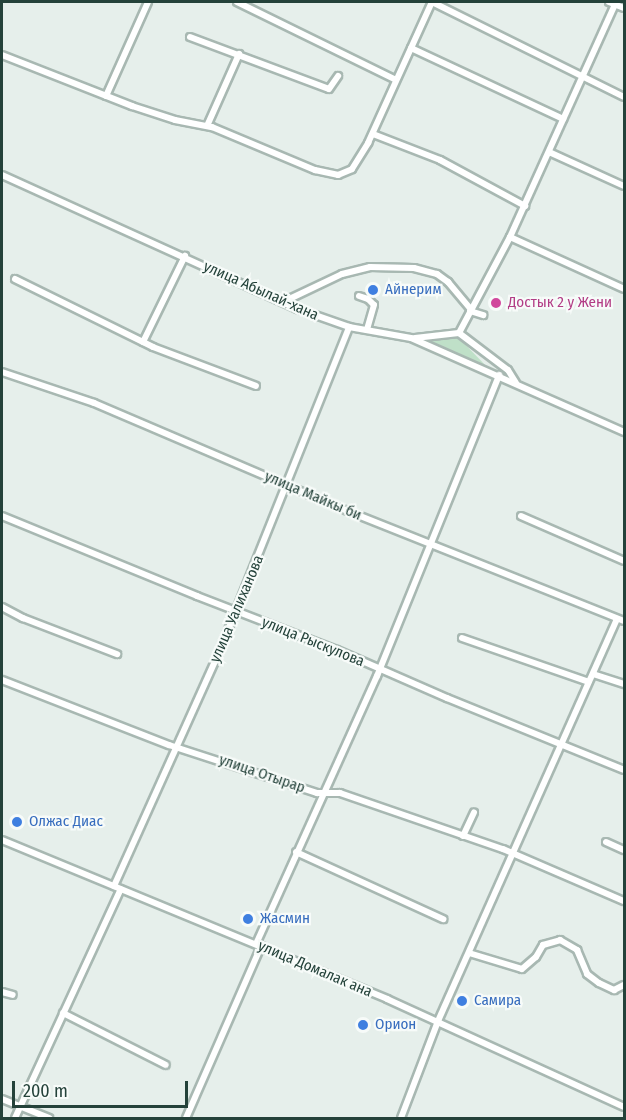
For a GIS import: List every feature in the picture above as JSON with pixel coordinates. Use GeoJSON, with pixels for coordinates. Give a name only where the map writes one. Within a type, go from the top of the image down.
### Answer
{"type":"FeatureCollection","features":[{"type":"Feature","properties":{"kind":"street"},"geometry":{"type":"LineString","coordinates":[[106,96],[148,2]]}},
{"type":"Feature","properties":{"kind":"street"},"geometry":{"type":"LineString","coordinates":[[237,2],[396,80]]}},
{"type":"Feature","properties":{"kind":"street"},"geometry":{"type":"LineString","coordinates":[[2,56],[175,120],[207,126],[329,175],[347,173],[352,169],[373,134],[432,2],[624,97]]}},
{"type":"Feature","properties":{"kind":"street"},"geometry":{"type":"LineString","coordinates":[[459,333],[525,206],[613,2],[624,8]]}},
{"type":"Feature","properties":{"kind":"street"},"geometry":{"type":"LineString","coordinates":[[190,37],[329,89],[338,75]]}},
{"type":"Feature","properties":{"kind":"street"},"geometry":{"type":"LineString","coordinates":[[411,48],[563,119]]}},
{"type":"Feature","properties":{"kind":"street"},"geometry":{"type":"LineString","coordinates":[[207,126],[240,54]]}},
{"type":"Feature","properties":{"kind":"street"},"geometry":{"type":"LineString","coordinates":[[373,134],[440,160],[525,206]]}},
{"type":"Feature","properties":{"kind":"street"},"geometry":{"type":"LineString","coordinates":[[549,152],[624,186]]}},
{"type":"Feature","properties":{"kind":"street","name":"улица Абылай-хана"},"geometry":{"type":"LineString","coordinates":[[2,175],[284,302],[350,327],[411,338],[500,375],[624,432]]}},
{"type":"Feature","properties":{"kind":"street"},"geometry":{"type":"LineString","coordinates":[[510,237],[624,289]]}},
{"type":"Feature","properties":{"kind":"street"},"geometry":{"type":"LineString","coordinates":[[143,342],[185,256]]}},
{"type":"Feature","properties":{"kind":"street"},"geometry":{"type":"LineString","coordinates":[[284,302],[309,288],[351,271],[370,267],[414,268],[431,272],[448,282],[471,310],[483,315]]}},
{"type":"Feature","properties":{"kind":"street"},"geometry":{"type":"LineString","coordinates":[[15,279],[143,342],[256,386]]}},
{"type":"Feature","properties":{"kind":"street"},"geometry":{"type":"LineString","coordinates":[[359,296],[368,298],[374,305],[367,330]]}},
{"type":"Feature","properties":{"kind":"street","name":"улица Уалиханова"},"geometry":{"type":"LineString","coordinates":[[15,1119],[118,888],[236,611],[350,327]]}},
{"type":"Feature","properties":{"kind":"street"},"geometry":{"type":"LineString","coordinates":[[411,338],[459,333],[508,370],[516,383]]}},
{"type":"Feature","properties":{"kind":"street","name":"улица Майкы би"},"geometry":{"type":"LineString","coordinates":[[2,372],[94,403],[287,486],[622,620]]}},
{"type":"Feature","properties":{"kind":"street"},"geometry":{"type":"LineString","coordinates":[[186,1119],[296,852],[379,669],[500,375]]}},
{"type":"Feature","properties":{"kind":"street","name":"улица Рыскулова"},"geometry":{"type":"LineString","coordinates":[[2,516],[624,770]]}},
{"type":"Feature","properties":{"kind":"street"},"geometry":{"type":"LineString","coordinates":[[521,516],[624,561]]}},
{"type":"Feature","properties":{"kind":"street"},"geometry":{"type":"LineString","coordinates":[[2,607],[23,618],[117,654]]}},
{"type":"Feature","properties":{"kind":"street"},"geometry":{"type":"LineString","coordinates":[[401,1119],[438,1021],[589,682],[622,620]]}},
{"type":"Feature","properties":{"kind":"street"},"geometry":{"type":"LineString","coordinates":[[462,638],[589,682]]}},
{"type":"Feature","properties":{"kind":"street"},"geometry":{"type":"LineString","coordinates":[[593,674],[624,684]]}},
{"type":"Feature","properties":{"kind":"street","name":"улица Отырар"},"geometry":{"type":"LineString","coordinates":[[2,680],[177,748],[322,794],[340,793],[514,853],[624,901]]}},
{"type":"Feature","properties":{"kind":"street"},"geometry":{"type":"LineString","coordinates":[[463,836],[474,812]]}},
{"type":"Feature","properties":{"kind":"street","name":"улица Домалак ана"},"geometry":{"type":"LineString","coordinates":[[2,842],[258,945],[438,1021],[624,1107]]}},
{"type":"Feature","properties":{"kind":"street"},"geometry":{"type":"LineString","coordinates":[[606,842],[624,850]]}},
{"type":"Feature","properties":{"kind":"street"},"geometry":{"type":"LineString","coordinates":[[296,852],[443,920]]}},
{"type":"Feature","properties":{"kind":"street"},"geometry":{"type":"LineString","coordinates":[[469,953],[522,969],[536,957],[543,945],[560,940],[578,950],[588,974],[599,983],[614,990],[624,986]]}},
{"type":"Feature","properties":{"kind":"street"},"geometry":{"type":"LineString","coordinates":[[2,992],[13,995]]}},
{"type":"Feature","properties":{"kind":"street"},"geometry":{"type":"LineString","coordinates":[[63,1013],[166,1065]]}},
{"type":"Feature","properties":{"kind":"street"},"geometry":{"type":"LineString","coordinates":[[2,1099],[49,1119]]}},
{"type":"Feature","properties":{"kind":"green space"},"geometry":{"type":"Polygon","coordinates":[[[458,337],[488,368],[427,342],[458,337]]]}},
{"type":"Feature","properties":{"kind":"place","name":"Айнерим"},"geometry":{"type":"Point","coordinates":[373,290]}},
{"type":"Feature","properties":{"kind":"place","name":"Достык 2 у Жени"},"geometry":{"type":"Point","coordinates":[496,303]}},
{"type":"Feature","properties":{"kind":"place","name":"Олжас Диас"},"geometry":{"type":"Point","coordinates":[17,822]}},
{"type":"Feature","properties":{"kind":"place","name":"Жасмин"},"geometry":{"type":"Point","coordinates":[248,919]}},
{"type":"Feature","properties":{"kind":"place","name":"Самира"},"geometry":{"type":"Point","coordinates":[462,1001]}},
{"type":"Feature","properties":{"kind":"place","name":"Орион"},"geometry":{"type":"Point","coordinates":[363,1025]}}]}
